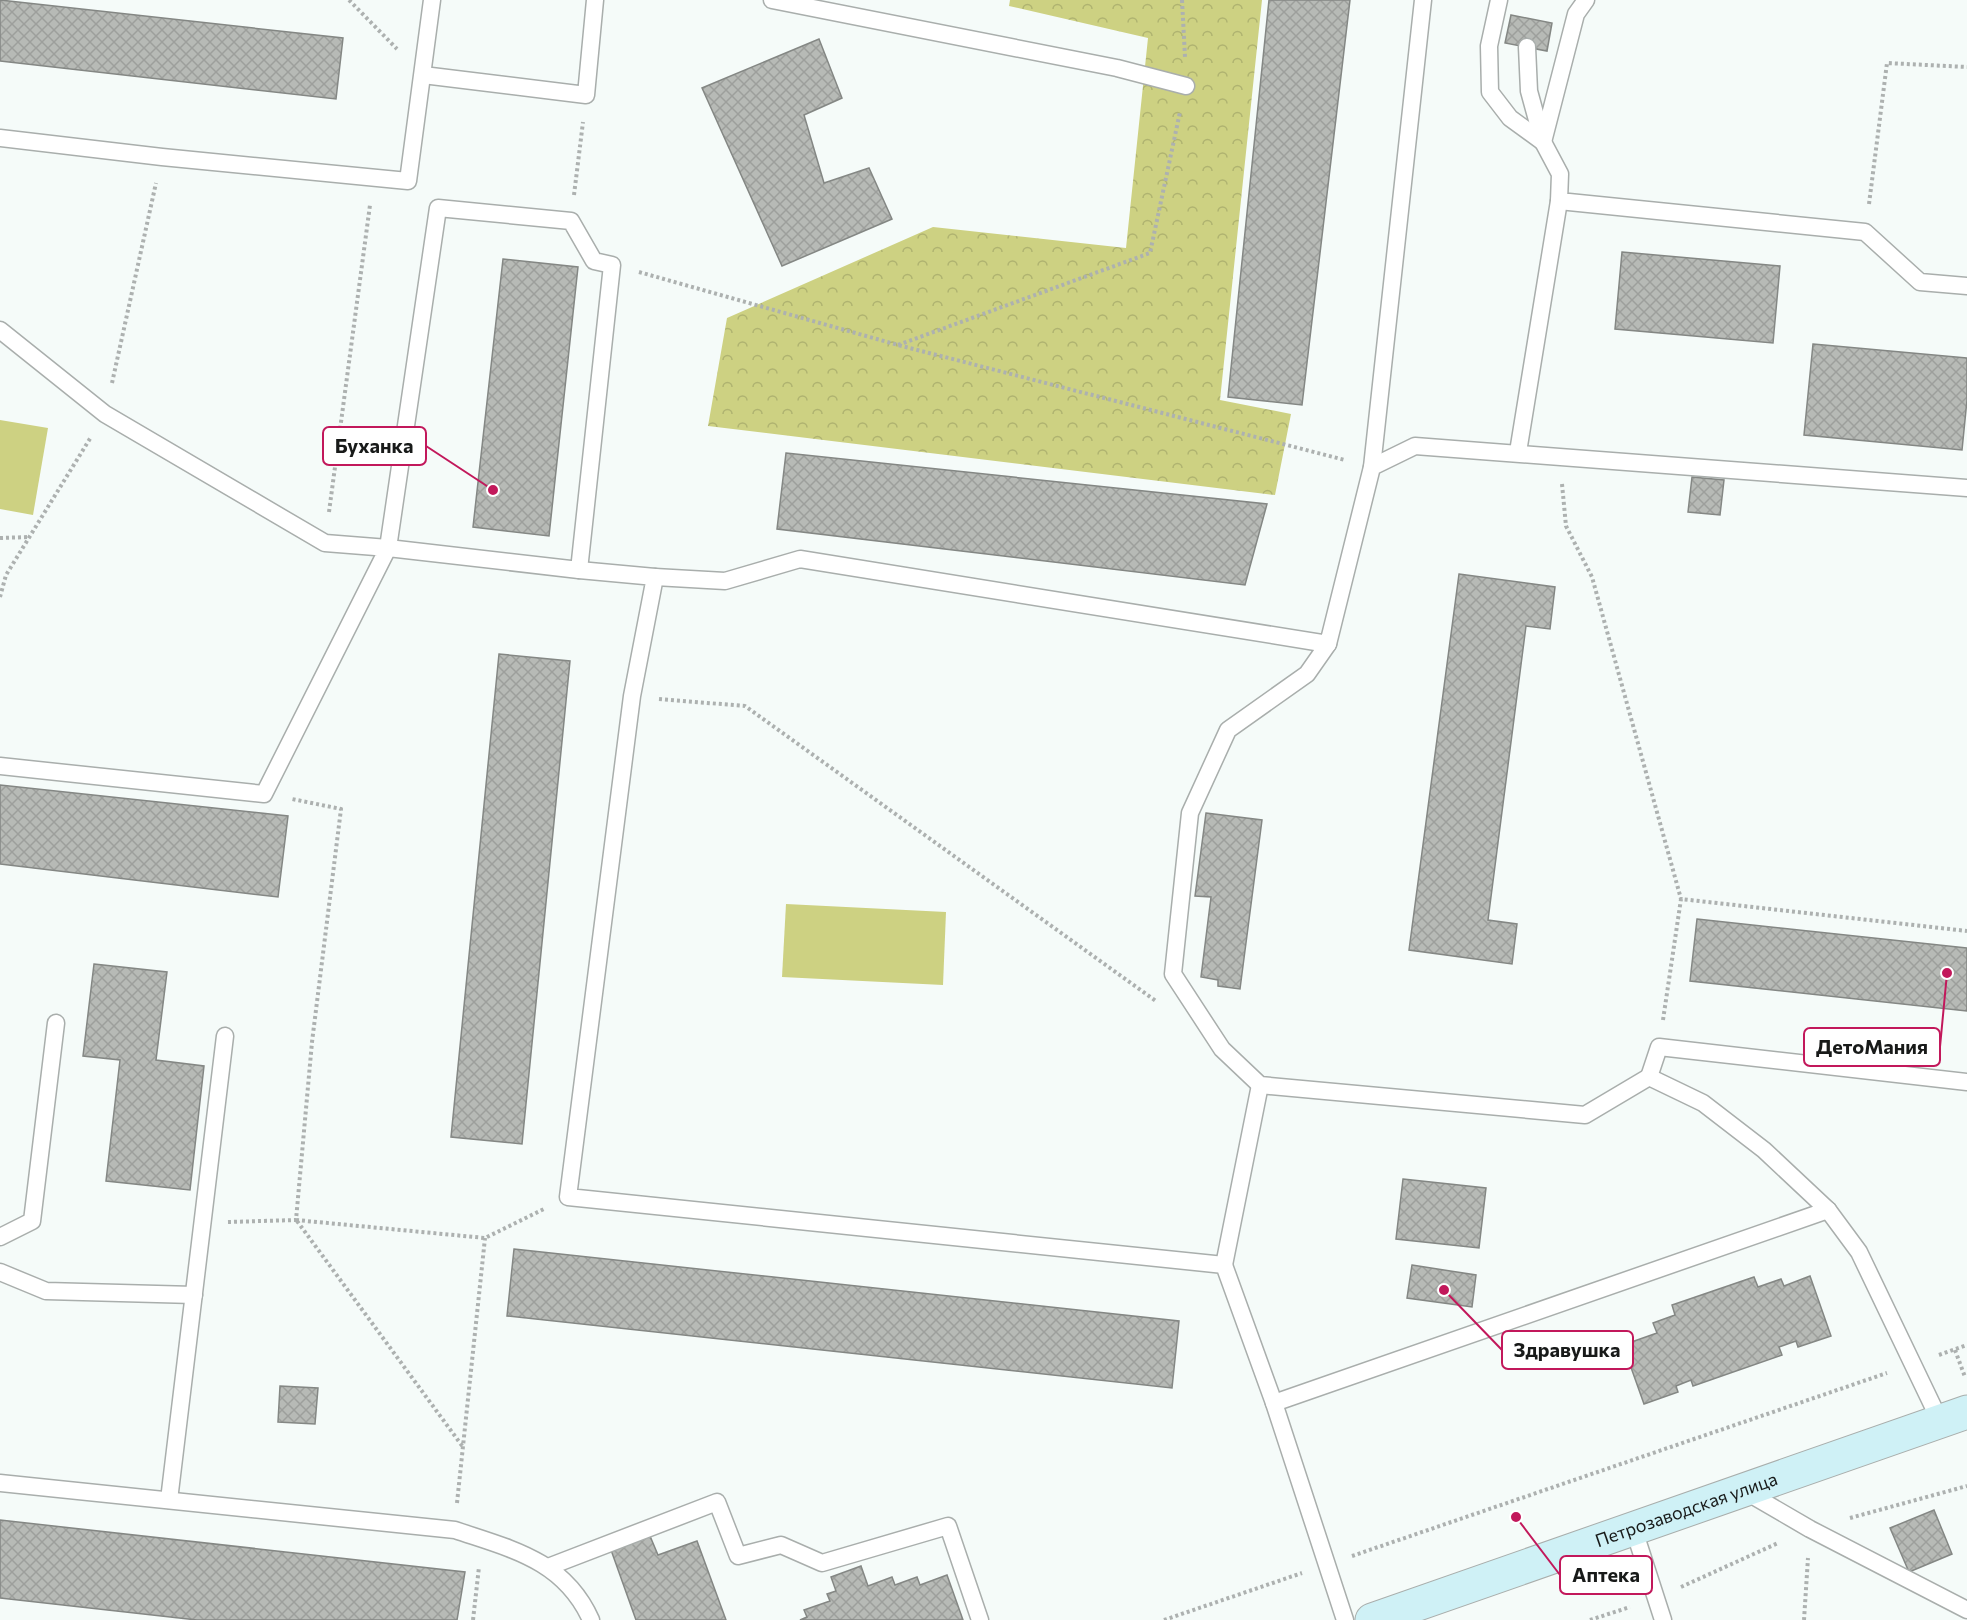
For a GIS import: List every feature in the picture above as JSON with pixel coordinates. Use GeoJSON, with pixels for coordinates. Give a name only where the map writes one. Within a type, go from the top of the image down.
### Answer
{"type":"FeatureCollection","features":[{"type":"Feature","properties":{"kind":"main road","name":"Петрозаводская улица"},"geometry":{"type":"LineString","coordinates":[[1371,1620],[1953,1417]]}},
{"type":"Feature","properties":{"kind":"lane"},"geometry":{"type":"LineString","coordinates":[[0,138],[408,182],[432,0]]}},
{"type":"Feature","properties":{"kind":"lane"},"geometry":{"type":"LineString","coordinates":[[423,75],[586,95],[595,0]]}},
{"type":"Feature","properties":{"kind":"lane"},"geometry":{"type":"LineString","coordinates":[[772,0],[1117,68],[1186,86]]}},
{"type":"Feature","properties":{"kind":"lane"},"geometry":{"type":"LineString","coordinates":[[1423,0],[1372,467],[1328,644],[1307,674],[1228,730],[1190,813],[1173,974],[1222,1049],[1260,1085],[1585,1115],[1649,1077],[1659,1047],[1967,1082]]}},
{"type":"Feature","properties":{"kind":"lane"},"geometry":{"type":"LineString","coordinates":[[1499,0],[1489,46],[1490,92],[1510,118],[1543,142]]}},
{"type":"Feature","properties":{"kind":"lane"},"geometry":{"type":"LineString","coordinates":[[1543,142],[1576,14],[1586,0]]}},
{"type":"Feature","properties":{"kind":"lane"},"geometry":{"type":"LineString","coordinates":[[1518,452],[1558,201],[1560,174],[1543,142],[1529,91],[1527,47]]}},
{"type":"Feature","properties":{"kind":"lane"},"geometry":{"type":"LineString","coordinates":[[1558,201],[1865,232],[1920,282],[1967,286]]}},
{"type":"Feature","properties":{"kind":"lane"},"geometry":{"type":"LineString","coordinates":[[0,766],[264,794],[388,548],[438,208],[571,222],[594,261],[612,265],[579,570]]}},
{"type":"Feature","properties":{"kind":"lane"},"geometry":{"type":"LineString","coordinates":[[0,330],[105,414],[325,543],[656,578],[725,581],[800,559],[1328,644]]}},
{"type":"Feature","properties":{"kind":"lane"},"geometry":{"type":"LineString","coordinates":[[1372,467],[1415,446],[1518,452],[1967,488]]}},
{"type":"Feature","properties":{"kind":"lane"},"geometry":{"type":"LineString","coordinates":[[656,578],[632,696],[568,1197],[1224,1265]]}},
{"type":"Feature","properties":{"kind":"lane"},"geometry":{"type":"LineString","coordinates":[[0,1237],[32,1221],[56,1023]]}},
{"type":"Feature","properties":{"kind":"lane"},"geometry":{"type":"LineString","coordinates":[[169,1500],[225,1036]]}},
{"type":"Feature","properties":{"kind":"lane"},"geometry":{"type":"LineString","coordinates":[[1649,1077],[1703,1103],[1764,1150],[1828,1210],[1859,1252],[1912,1364],[1953,1417]]}},
{"type":"Feature","properties":{"kind":"lane"},"geometry":{"type":"LineString","coordinates":[[1260,1085],[1224,1265],[1274,1403],[1345,1620]]}},
{"type":"Feature","properties":{"kind":"lane"},"geometry":{"type":"LineString","coordinates":[[1274,1403],[1828,1210]]}},
{"type":"Feature","properties":{"kind":"lane"},"geometry":{"type":"LineString","coordinates":[[0,1272],[46,1291],[194,1295]]}},
{"type":"Feature","properties":{"kind":"lane"},"geometry":{"type":"LineString","coordinates":[[0,1483],[455,1530],[525,1554],[548,1567],[582,1601],[591,1620]]}},
{"type":"Feature","properties":{"kind":"lane"},"geometry":{"type":"LineString","coordinates":[[1743,1490],[1810,1529],[1967,1610]]}},
{"type":"Feature","properties":{"kind":"lane"},"geometry":{"type":"LineString","coordinates":[[548,1567],[717,1502],[738,1556],[782,1545],[822,1563],[948,1526],[980,1620]]}},
{"type":"Feature","properties":{"kind":"lane"},"geometry":{"type":"LineString","coordinates":[[1633,1527],[1663,1620]]}},
{"type":"Feature","properties":{"kind":"path"},"geometry":{"type":"LineString","coordinates":[[349,0],[423,75]]}},
{"type":"Feature","properties":{"kind":"path"},"geometry":{"type":"LineString","coordinates":[[898,345],[1150,253],[1186,86],[1182,0]]}},
{"type":"Feature","properties":{"kind":"path"},"geometry":{"type":"LineString","coordinates":[[1865,232],[1887,63],[1967,67]]}},
{"type":"Feature","properties":{"kind":"path"},"geometry":{"type":"LineString","coordinates":[[571,222],[583,119]]}},
{"type":"Feature","properties":{"kind":"path"},"geometry":{"type":"LineString","coordinates":[[325,543],[374,177]]}},
{"type":"Feature","properties":{"kind":"path"},"geometry":{"type":"LineString","coordinates":[[612,265],[898,345],[1372,467]]}},
{"type":"Feature","properties":{"kind":"path"},"geometry":{"type":"LineString","coordinates":[[1559,457],[1566,526],[1592,577],[1681,899],[1659,1047]]}},
{"type":"Feature","properties":{"kind":"path"},"geometry":{"type":"LineString","coordinates":[[0,538],[29,537]]}},
{"type":"Feature","properties":{"kind":"path"},"geometry":{"type":"LineString","coordinates":[[632,696],[745,706],[1164,1007]]}},
{"type":"Feature","properties":{"kind":"path"},"geometry":{"type":"LineString","coordinates":[[264,794],[341,809],[312,1042],[296,1220],[463,1448]]}},
{"type":"Feature","properties":{"kind":"path"},"geometry":{"type":"LineString","coordinates":[[1681,899],[1967,931]]}},
{"type":"Feature","properties":{"kind":"path"},"geometry":{"type":"LineString","coordinates":[[202,1222],[296,1220],[485,1238],[568,1197]]}},
{"type":"Feature","properties":{"kind":"path"},"geometry":{"type":"LineString","coordinates":[[455,1530],[485,1238]]}},
{"type":"Feature","properties":{"kind":"path"},"geometry":{"type":"LineString","coordinates":[[1164,1620],[1967,1345]]}},
{"type":"Feature","properties":{"kind":"path"},"geometry":{"type":"LineString","coordinates":[[1955,1350],[1967,1384]]}},
{"type":"Feature","properties":{"kind":"path"},"geometry":{"type":"LineString","coordinates":[[1590,1620],[1656,1598],[1810,1529],[1967,1486]]}},
{"type":"Feature","properties":{"kind":"path"},"geometry":{"type":"LineString","coordinates":[[1804,1620],[1810,1529]]}},
{"type":"Feature","properties":{"kind":"path"},"geometry":{"type":"LineString","coordinates":[[474,1620],[482,1539]]}},
{"type":"Feature","properties":{"kind":"green space"},"geometry":{"type":"Polygon","coordinates":[[[1010,0],[1262,0],[1220,400],[1291,414],[1275,495],[708,426],[727,318],[933,227],[1126,248],[1148,38],[1009,6],[1010,0]]]}},
{"type":"Feature","properties":{"kind":"green space"},"geometry":{"type":"Polygon","coordinates":[[[0,420],[48,428],[33,515],[0,509],[0,420]]]}},
{"type":"Feature","properties":{"kind":"green space"},"geometry":{"type":"Polygon","coordinates":[[[786,904],[946,912],[943,985],[782,977],[786,904]]]}},
{"type":"Feature","properties":{"kind":"building"},"geometry":{"type":"Polygon","coordinates":[[[0,0],[343,38],[336,99],[0,61],[0,0]]]}},
{"type":"Feature","properties":{"kind":"building"},"geometry":{"type":"Polygon","coordinates":[[[1269,0],[1350,0],[1302,405],[1228,397],[1269,0]]]}},
{"type":"Feature","properties":{"kind":"building"},"geometry":{"type":"Polygon","coordinates":[[[1511,15],[1552,23],[1547,51],[1505,43],[1511,15]]]}},
{"type":"Feature","properties":{"kind":"building"},"geometry":{"type":"Polygon","coordinates":[[[819,39],[842,98],[804,115],[824,183],[869,168],[892,219],[782,266],[702,88],[819,39]]]}},
{"type":"Feature","properties":{"kind":"building"},"geometry":{"type":"Polygon","coordinates":[[[1622,252],[1780,266],[1773,343],[1615,329],[1622,252]]]}},
{"type":"Feature","properties":{"kind":"building"},"geometry":{"type":"Polygon","coordinates":[[[503,259],[578,267],[549,536],[473,527],[503,259]]]}},
{"type":"Feature","properties":{"kind":"building"},"geometry":{"type":"Polygon","coordinates":[[[1813,344],[1967,358],[1967,400],[1962,450],[1804,435],[1813,344]]]}},
{"type":"Feature","properties":{"kind":"building"},"geometry":{"type":"Polygon","coordinates":[[[786,453],[1267,504],[1245,585],[777,529],[786,453]]]}},
{"type":"Feature","properties":{"kind":"building"},"geometry":{"type":"Polygon","coordinates":[[[1692,477],[1724,480],[1720,515],[1688,512],[1692,477]]]}},
{"type":"Feature","properties":{"kind":"building"},"geometry":{"type":"Polygon","coordinates":[[[1459,574],[1555,587],[1550,629],[1526,626],[1488,920],[1517,924],[1512,964],[1409,950],[1459,574]]]}},
{"type":"Feature","properties":{"kind":"building"},"geometry":{"type":"Polygon","coordinates":[[[499,654],[570,661],[522,1144],[451,1137],[499,654]]]}},
{"type":"Feature","properties":{"kind":"building"},"geometry":{"type":"Polygon","coordinates":[[[0,785],[288,816],[278,897],[0,864],[0,785]]]}},
{"type":"Feature","properties":{"kind":"building"},"geometry":{"type":"Polygon","coordinates":[[[1206,813],[1262,820],[1240,989],[1218,986],[1218,980],[1201,977],[1211,897],[1195,896],[1206,813]]]}},
{"type":"Feature","properties":{"kind":"building"},"geometry":{"type":"Polygon","coordinates":[[[1697,919],[1967,948],[1967,1011],[1690,981],[1697,919]]]}},
{"type":"Feature","properties":{"kind":"building"},"geometry":{"type":"Polygon","coordinates":[[[94,964],[167,972],[156,1060],[204,1066],[190,1190],[106,1181],[120,1060],[83,1056],[94,964]]]}},
{"type":"Feature","properties":{"kind":"building"},"geometry":{"type":"Polygon","coordinates":[[[1403,1179],[1486,1188],[1479,1248],[1396,1239],[1403,1179]]]}},
{"type":"Feature","properties":{"kind":"building"},"geometry":{"type":"Polygon","coordinates":[[[514,1249],[1179,1321],[1172,1388],[507,1316],[514,1249]]]}},
{"type":"Feature","properties":{"kind":"building"},"geometry":{"type":"Polygon","coordinates":[[[1412,1265],[1476,1275],[1472,1307],[1407,1298],[1412,1265]]]}},
{"type":"Feature","properties":{"kind":"building"},"geometry":{"type":"Polygon","coordinates":[[[1810,1276],[1831,1336],[1798,1347],[1796,1341],[1779,1347],[1782,1355],[1693,1386],[1691,1380],[1676,1386],[1678,1392],[1644,1404],[1623,1345],[1657,1333],[1653,1323],[1675,1315],[1672,1305],[1754,1277],[1758,1287],[1781,1279],[1784,1286],[1810,1276]]]}},
{"type":"Feature","properties":{"kind":"building"},"geometry":{"type":"Polygon","coordinates":[[[280,1386],[318,1388],[315,1424],[278,1422],[280,1386]]]}},
{"type":"Feature","properties":{"kind":"building"},"geometry":{"type":"Polygon","coordinates":[[[1934,1510],[1952,1554],[1909,1572],[1890,1528],[1934,1510]]]}},
{"type":"Feature","properties":{"kind":"building"},"geometry":{"type":"Polygon","coordinates":[[[0,1520],[465,1572],[457,1620],[197,1620],[0,1598],[0,1520]]]}},
{"type":"Feature","properties":{"kind":"building"},"geometry":{"type":"Polygon","coordinates":[[[650,1536],[658,1555],[697,1541],[726,1620],[636,1620],[611,1550],[650,1536]]]}},
{"type":"Feature","properties":{"kind":"building"},"geometry":{"type":"Polygon","coordinates":[[[861,1566],[868,1586],[892,1577],[895,1585],[917,1577],[920,1585],[947,1575],[963,1620],[800,1620],[807,1617],[804,1610],[830,1601],[827,1594],[836,1591],[831,1577],[861,1566]]]}},
{"type":"Feature","properties":{"kind":"place","name":"Буханка"},"geometry":{"type":"Point","coordinates":[493,490]}},
{"type":"Feature","properties":{"kind":"place","name":"ДетоМания"},"geometry":{"type":"Point","coordinates":[1947,973]}},
{"type":"Feature","properties":{"kind":"place","name":"Здравушка"},"geometry":{"type":"Point","coordinates":[1444,1290]}},
{"type":"Feature","properties":{"kind":"place","name":"Аптека"},"geometry":{"type":"Point","coordinates":[1516,1517]}}]}
